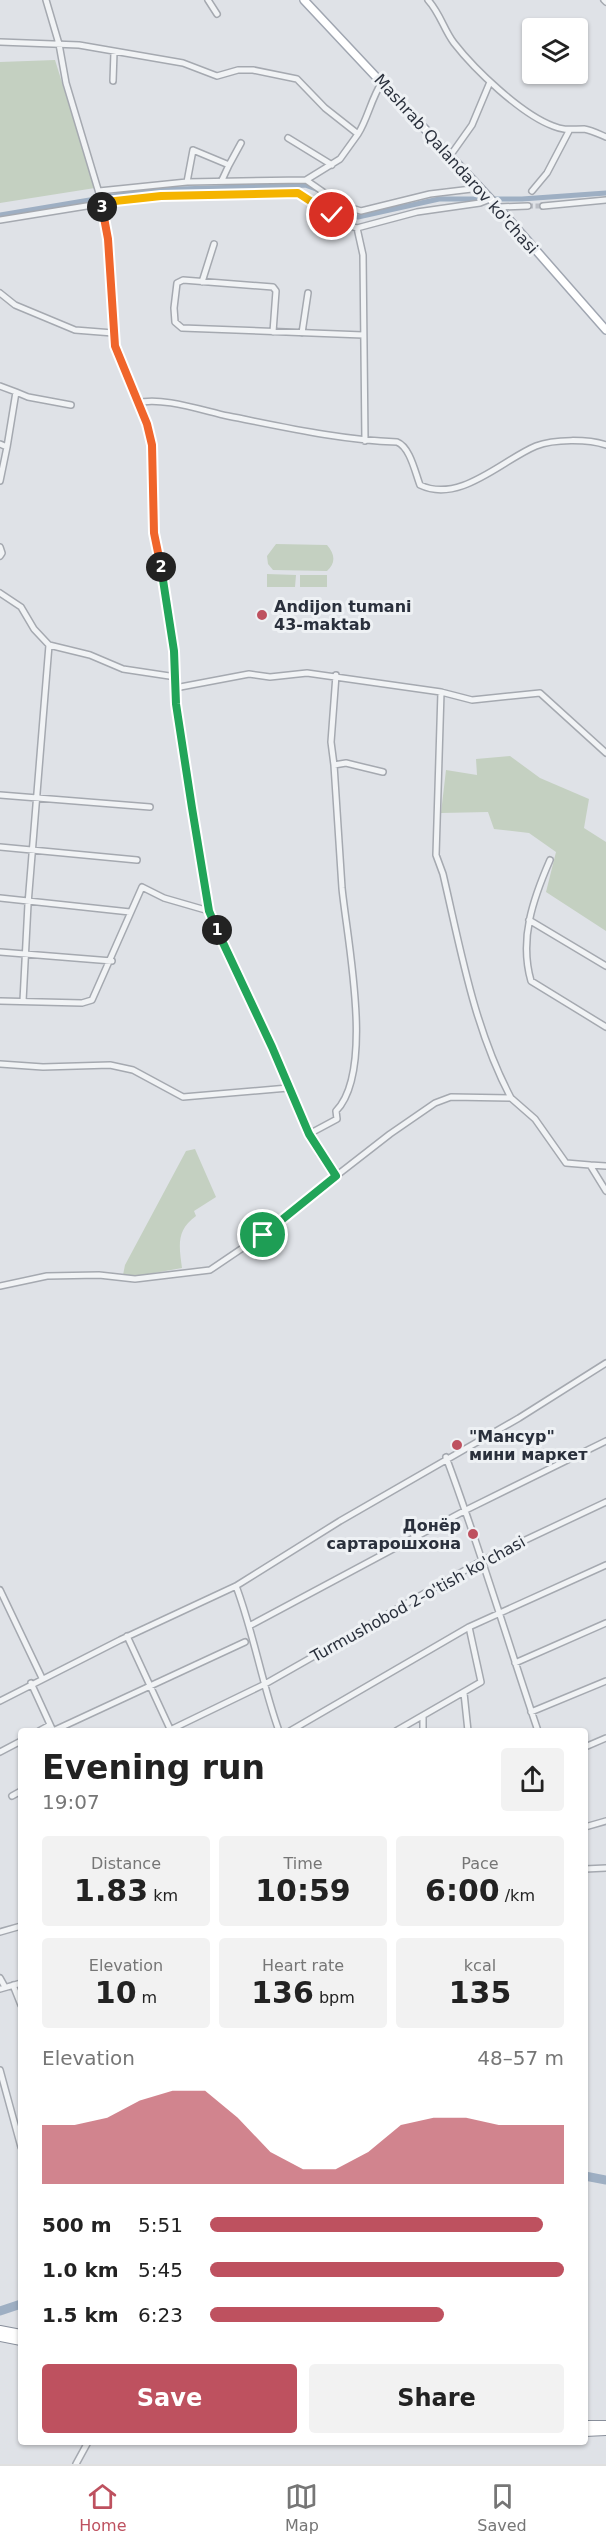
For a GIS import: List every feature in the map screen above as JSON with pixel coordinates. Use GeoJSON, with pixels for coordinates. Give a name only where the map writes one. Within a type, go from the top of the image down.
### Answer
{"type":"FeatureCollection","features":[{"type":"Feature","properties":{"kind":"highway"},"geometry":{"type":"LineString","coordinates":[[0,2330],[18,2333]]}},
{"type":"Feature","properties":{"kind":"highway"},"geometry":{"type":"LineString","coordinates":[[0,2337],[18,2340]]}},
{"type":"Feature","properties":{"kind":"highway"},"geometry":{"type":"LineString","coordinates":[[588,2425],[606,2425]]}},
{"type":"Feature","properties":{"kind":"highway"},"geometry":{"type":"LineString","coordinates":[[588,2432],[606,2431]]}},
{"type":"Feature","properties":{"kind":"main road","name":"Mashrab Qalandarov ko'chasi"},"geometry":{"type":"LineString","coordinates":[[304,0],[480,188],[606,330]]}},
{"type":"Feature","properties":{"kind":"street"},"geometry":{"type":"LineString","coordinates":[[46,0],[59,44],[66,83],[99,191],[108,239],[113,333],[119,362],[147,424],[152,445],[154,533],[174,651],[175,688],[209,911],[235,972],[272,1047],[309,1134],[336,1176]]}},
{"type":"Feature","properties":{"kind":"street"},"geometry":{"type":"LineString","coordinates":[[208,0],[217,14]]}},
{"type":"Feature","properties":{"kind":"street"},"geometry":{"type":"LineString","coordinates":[[428,0],[438,11],[453,42],[490,82],[550,125],[569,131],[585,129],[606,137]]}},
{"type":"Feature","properties":{"kind":"street"},"geometry":{"type":"LineString","coordinates":[[0,42],[59,44],[114,52],[183,63],[216,76],[238,70],[253,70],[297,80],[325,108],[358,134]]}},
{"type":"Feature","properties":{"kind":"street"},"geometry":{"type":"LineString","coordinates":[[113,81],[114,52]]}},
{"type":"Feature","properties":{"kind":"street"},"geometry":{"type":"LineString","coordinates":[[99,191],[222,180],[306,180],[332,165],[358,134],[365,124],[372,97],[382,82]]}},
{"type":"Feature","properties":{"kind":"street"},"geometry":{"type":"LineString","coordinates":[[450,156],[472,125],[490,82]]}},
{"type":"Feature","properties":{"kind":"street"},"geometry":{"type":"LineString","coordinates":[[532,191],[547,173],[569,131]]}},
{"type":"Feature","properties":{"kind":"street"},"geometry":{"type":"LineString","coordinates":[[288,138],[332,165]]}},
{"type":"Feature","properties":{"kind":"street"},"geometry":{"type":"LineString","coordinates":[[222,180],[241,143]]}},
{"type":"Feature","properties":{"kind":"street"},"geometry":{"type":"LineString","coordinates":[[187,182],[193,150],[229,165]]}},
{"type":"Feature","properties":{"kind":"street"},"geometry":{"type":"LineString","coordinates":[[306,180],[342,205],[361,211],[430,194],[480,188]]}},
{"type":"Feature","properties":{"kind":"street"},"geometry":{"type":"LineString","coordinates":[[0,220],[101,202],[161,196],[298,193],[340,221],[357,228],[417,212],[480,203],[528,206]]}},
{"type":"Feature","properties":{"kind":"street"},"geometry":{"type":"LineString","coordinates":[[543,206],[606,200]]}},
{"type":"Feature","properties":{"kind":"street"},"geometry":{"type":"LineString","coordinates":[[357,228],[363,255],[365,441]]}},
{"type":"Feature","properties":{"kind":"street"},"geometry":{"type":"LineString","coordinates":[[202,282],[214,244]]}},
{"type":"Feature","properties":{"kind":"street"},"geometry":{"type":"LineString","coordinates":[[273,332],[275,288],[183,280],[177,283],[174,308],[178,326],[273,332],[363,335]]}},
{"type":"Feature","properties":{"kind":"street"},"geometry":{"type":"LineString","coordinates":[[0,293],[15,305],[75,330],[113,333]]}},
{"type":"Feature","properties":{"kind":"street"},"geometry":{"type":"LineString","coordinates":[[302,333],[308,294]]}},
{"type":"Feature","properties":{"kind":"street"},"geometry":{"type":"LineString","coordinates":[[0,386],[28,397],[71,405]]}},
{"type":"Feature","properties":{"kind":"street"},"geometry":{"type":"LineString","coordinates":[[0,481],[16,392]]}},
{"type":"Feature","properties":{"kind":"street"},"geometry":{"type":"LineString","coordinates":[[137,403],[154,402],[188,407],[365,441],[402,444],[420,485],[441,488],[464,485],[484,477],[537,446],[583,442],[606,445]]}},
{"type":"Feature","properties":{"kind":"street"},"geometry":{"type":"LineString","coordinates":[[0,444],[7,447]]}},
{"type":"Feature","properties":{"kind":"street"},"geometry":{"type":"LineString","coordinates":[[0,547],[2,553],[0,556]]}},
{"type":"Feature","properties":{"kind":"street"},"geometry":{"type":"LineString","coordinates":[[0,593],[21,607],[42,639],[49,645],[90,655],[123,669],[176,677]]}},
{"type":"Feature","properties":{"kind":"street"},"geometry":{"type":"LineString","coordinates":[[23,1001],[24,954],[39,798],[49,645]]}},
{"type":"Feature","properties":{"kind":"street"},"geometry":{"type":"LineString","coordinates":[[175,688],[249,674],[270,677],[301,673],[336,675],[441,692],[472,700],[540,693],[606,753]]}},
{"type":"Feature","properties":{"kind":"street"},"geometry":{"type":"LineString","coordinates":[[309,1134],[337,1119],[336,1111],[343,1103],[350,1082],[355,1054],[356,998],[342,888],[331,742],[336,675]]}},
{"type":"Feature","properties":{"kind":"street"},"geometry":{"type":"LineString","coordinates":[[441,692],[436,855],[443,874],[473,1008],[495,1067],[511,1098],[535,1119],[566,1162],[606,1166]]}},
{"type":"Feature","properties":{"kind":"street"},"geometry":{"type":"LineString","coordinates":[[334,765],[346,763],[383,772]]}},
{"type":"Feature","properties":{"kind":"street"},"geometry":{"type":"LineString","coordinates":[[0,795],[150,807]]}},
{"type":"Feature","properties":{"kind":"street"},"geometry":{"type":"LineString","coordinates":[[0,847],[137,860]]}},
{"type":"Feature","properties":{"kind":"street"},"geometry":{"type":"LineString","coordinates":[[550,860],[537,890],[529,920],[526,947],[531,981],[606,1027]]}},
{"type":"Feature","properties":{"kind":"street"},"geometry":{"type":"LineString","coordinates":[[0,1001],[90,1002],[95,998],[112,961],[138,893],[144,887],[164,898],[209,911]]}},
{"type":"Feature","properties":{"kind":"street"},"geometry":{"type":"LineString","coordinates":[[0,898],[130,912]]}},
{"type":"Feature","properties":{"kind":"street"},"geometry":{"type":"LineString","coordinates":[[529,920],[606,966]]}},
{"type":"Feature","properties":{"kind":"street"},"geometry":{"type":"LineString","coordinates":[[0,952],[112,961]]}},
{"type":"Feature","properties":{"kind":"street"},"geometry":{"type":"LineString","coordinates":[[0,1064],[42,1067],[116,1066],[133,1070],[183,1097],[288,1088]]}},
{"type":"Feature","properties":{"kind":"street"},"geometry":{"type":"LineString","coordinates":[[0,1286],[47,1276],[99,1275],[135,1279],[210,1270],[284,1220],[390,1134],[435,1103],[451,1097],[511,1098]]}},
{"type":"Feature","properties":{"kind":"street"},"geometry":{"type":"LineString","coordinates":[[590,1165],[606,1191]]}},
{"type":"Feature","properties":{"kind":"street"},"geometry":{"type":"LineString","coordinates":[[0,1701],[31,1683],[127,1636],[236,1586],[446,1457],[519,1418],[606,1363]]}},
{"type":"Feature","properties":{"kind":"street"},"geometry":{"type":"LineString","coordinates":[[251,1625],[466,1510],[606,1441]]}},
{"type":"Feature","properties":{"kind":"street"},"geometry":{"type":"LineString","coordinates":[[446,1457],[483,1560],[498,1614],[537,1728]]}},
{"type":"Feature","properties":{"kind":"street","name":"Turmushobod 2-o'tish ko'chasi"},"geometry":{"type":"LineString","coordinates":[[176,1728],[265,1684],[483,1560],[606,1502]]}},
{"type":"Feature","properties":{"kind":"street"},"geometry":{"type":"LineString","coordinates":[[295,1728],[469,1627],[606,1565]]}},
{"type":"Feature","properties":{"kind":"street"},"geometry":{"type":"LineString","coordinates":[[236,1586],[251,1625],[278,1728]]}},
{"type":"Feature","properties":{"kind":"street"},"geometry":{"type":"LineString","coordinates":[[0,1590],[42,1678]]}},
{"type":"Feature","properties":{"kind":"street"},"geometry":{"type":"LineString","coordinates":[[515,1663],[606,1623]]}},
{"type":"Feature","properties":{"kind":"street"},"geometry":{"type":"LineString","coordinates":[[402,1728],[481,1682],[469,1627]]}},
{"type":"Feature","properties":{"kind":"street"},"geometry":{"type":"LineString","coordinates":[[127,1636],[169,1728]]}},
{"type":"Feature","properties":{"kind":"street"},"geometry":{"type":"LineString","coordinates":[[54,1728],[245,1642]]}},
{"type":"Feature","properties":{"kind":"street"},"geometry":{"type":"LineString","coordinates":[[531,1712],[606,1681]]}},
{"type":"Feature","properties":{"kind":"street"},"geometry":{"type":"LineString","coordinates":[[31,1683],[52,1728]]}},
{"type":"Feature","properties":{"kind":"street"},"geometry":{"type":"LineString","coordinates":[[464,1693],[468,1728]]}},
{"type":"Feature","properties":{"kind":"street"},"geometry":{"type":"LineString","coordinates":[[423,1717],[423,1728]]}},
{"type":"Feature","properties":{"kind":"street"},"geometry":{"type":"LineString","coordinates":[[588,1745],[606,1738]]}},
{"type":"Feature","properties":{"kind":"street"},"geometry":{"type":"LineString","coordinates":[[0,1752],[18,1743]]}},
{"type":"Feature","properties":{"kind":"street"},"geometry":{"type":"LineString","coordinates":[[12,1796],[18,1793]]}},
{"type":"Feature","properties":{"kind":"street"},"geometry":{"type":"LineString","coordinates":[[588,1826],[606,1821]]}},
{"type":"Feature","properties":{"kind":"street"},"geometry":{"type":"LineString","coordinates":[[588,1869],[606,1869]]}},
{"type":"Feature","properties":{"kind":"street"},"geometry":{"type":"LineString","coordinates":[[0,1932],[18,1927]]}},
{"type":"Feature","properties":{"kind":"street"},"geometry":{"type":"LineString","coordinates":[[0,1978],[3,1988],[18,1984]]}},
{"type":"Feature","properties":{"kind":"street"},"geometry":{"type":"LineString","coordinates":[[13,1985],[18,1998]]}},
{"type":"Feature","properties":{"kind":"street"},"geometry":{"type":"LineString","coordinates":[[0,2070],[18,2136]]}},
{"type":"Feature","properties":{"kind":"street"},"geometry":{"type":"LineString","coordinates":[[76,2464],[86,2445]]}},
{"type":"Feature","properties":{"kind":"green space"},"geometry":{"type":"Polygon","coordinates":[[[55,60],[95,188],[0,203],[0,62],[55,60]]]}},
{"type":"Feature","properties":{"kind":"green space"},"geometry":{"type":"Polygon","coordinates":[[[276,544],[327,545],[332,552],[333,562],[327,571],[273,570],[268,564],[267,556],[276,544]]]}},
{"type":"Feature","properties":{"kind":"green space"},"geometry":{"type":"Polygon","coordinates":[[[267,574],[296,575],[295,587],[267,587],[267,574]]]}},
{"type":"Feature","properties":{"kind":"green space"},"geometry":{"type":"Polygon","coordinates":[[[300,575],[327,575],[327,587],[300,587],[300,575]]]}},
{"type":"Feature","properties":{"kind":"green space"},"geometry":{"type":"Polygon","coordinates":[[[510,756],[540,778],[589,799],[584,828],[606,842],[606,931],[546,892],[556,852],[529,833],[494,829],[488,812],[441,813],[446,770],[477,775],[476,759],[510,756]]]}},
{"type":"Feature","properties":{"kind":"green space"},"geometry":{"type":"Polygon","coordinates":[[[195,1149],[216,1197],[194,1211],[196,1216],[182,1233],[180,1246],[182,1268],[137,1276],[123,1275],[125,1265],[186,1151],[195,1149]]]}},
{"type":"Feature","properties":{"kind":"waterway"},"geometry":{"type":"LineString","coordinates":[[0,215],[149,190],[305,185],[316,189]]}},
{"type":"Feature","properties":{"kind":"waterway"},"geometry":{"type":"LineString","coordinates":[[328,198],[350,215],[358,217],[439,199],[522,199],[606,193]]}},
{"type":"Feature","properties":{"kind":"waterway"},"geometry":{"type":"LineString","coordinates":[[588,2177],[606,2180]]}},
{"type":"Feature","properties":{"kind":"waterway"},"geometry":{"type":"LineString","coordinates":[[0,2311],[18,2305]]}},
{"type":"Feature","properties":{"kind":"tunnel"},"geometry":{"type":"LineString","coordinates":[[528,206],[543,206]]}},
{"type":"Feature","properties":{"kind":"place","name":"Andijon tumani 43-maktab"},"geometry":{"type":"Point","coordinates":[262,615]}},
{"type":"Feature","properties":{"kind":"place","name":"\"Мансур\" мини маркет"},"geometry":{"type":"Point","coordinates":[457,1445]}},
{"type":"Feature","properties":{"kind":"place","name":"Донёр сартарошхона"},"geometry":{"type":"Point","coordinates":[473,1534]}},
{"type":"Feature","properties":{"kind":"route"},"geometry":{"type":"LineString","coordinates":[[263,1235],[297,1210],[312,1194],[336,1176],[319,1153],[309,1134],[272,1047],[235,972],[209,911],[176,704],[174,651],[154,533],[152,445],[147,424],[119,362],[115,346],[108,239],[102,203],[161,196],[298,193],[332,215]]}}]}
